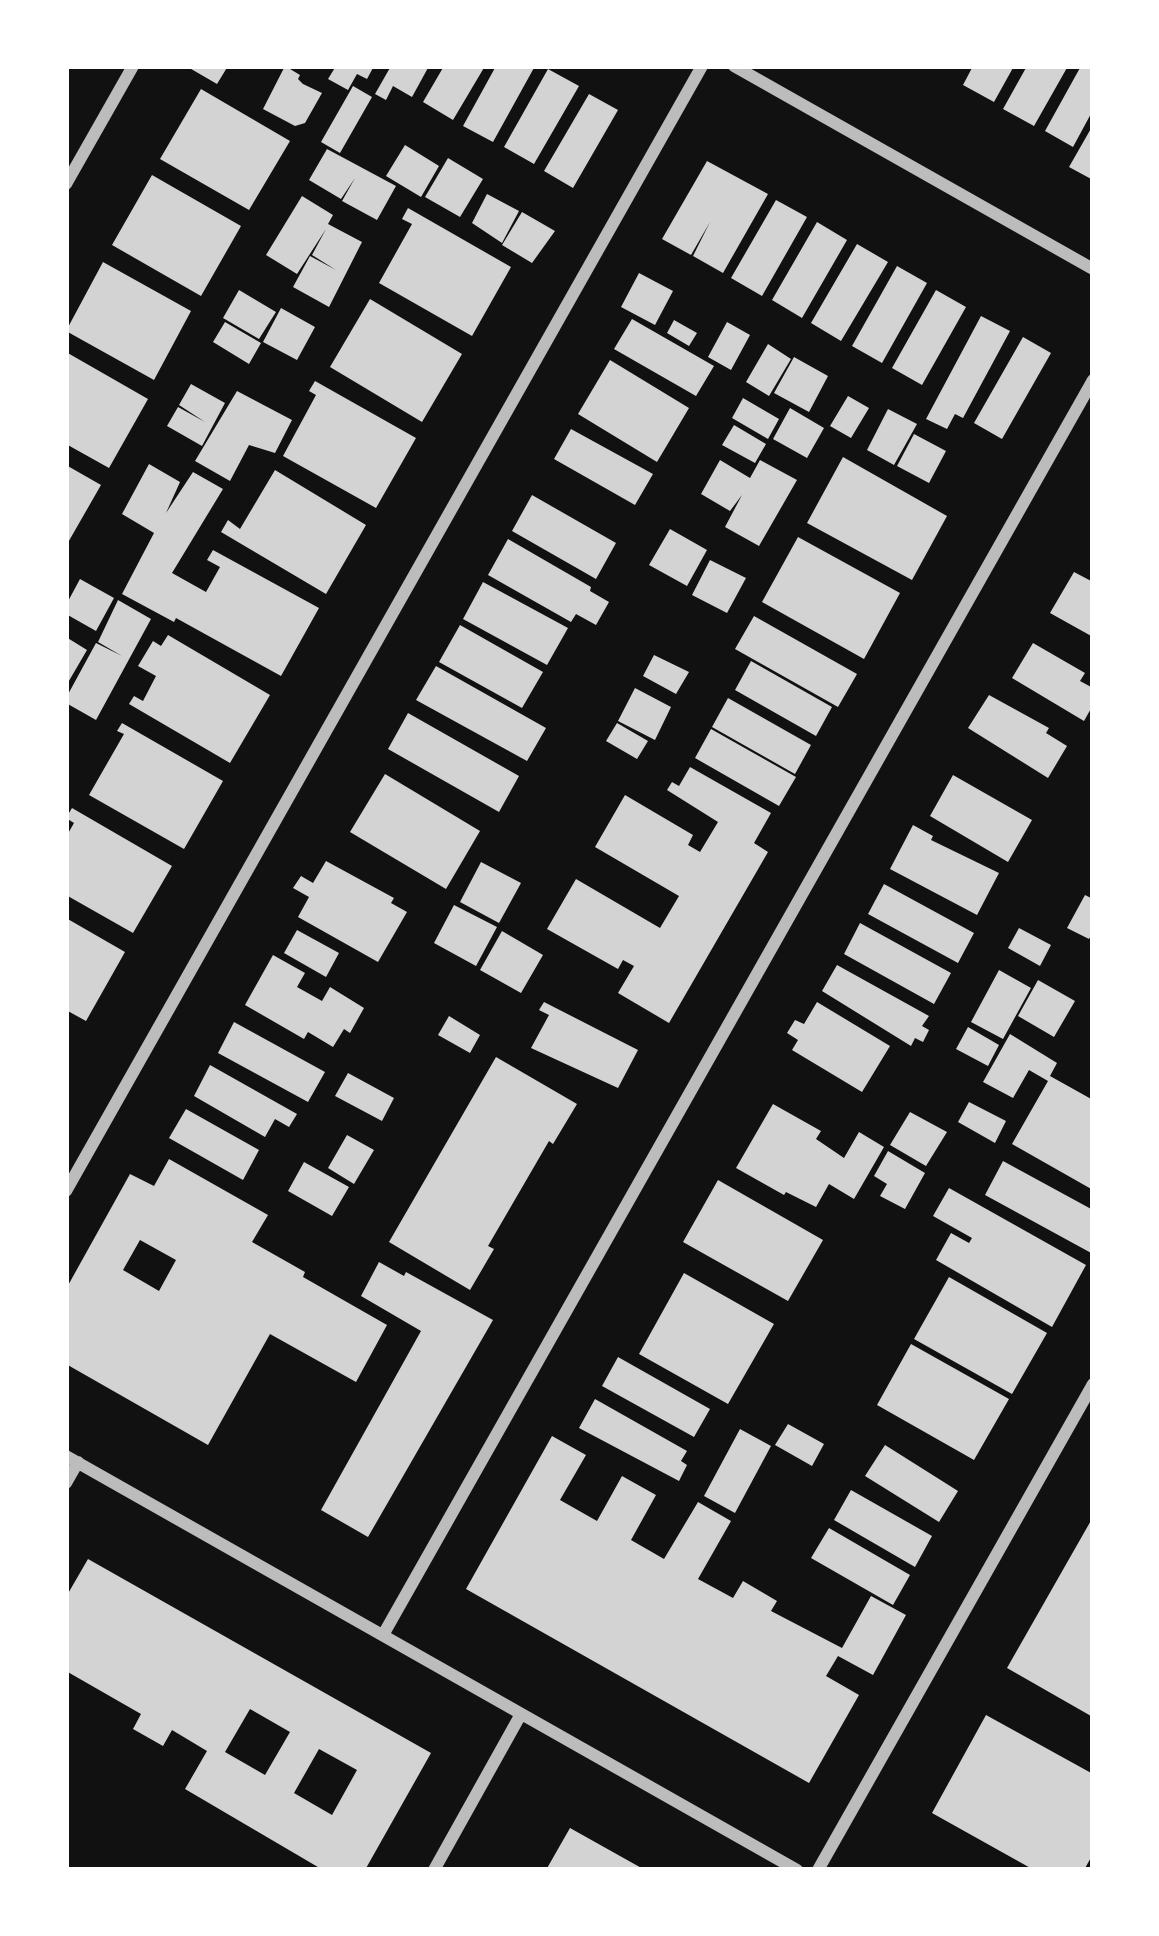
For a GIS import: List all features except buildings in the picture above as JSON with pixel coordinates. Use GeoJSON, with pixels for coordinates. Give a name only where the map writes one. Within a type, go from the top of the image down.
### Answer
{"type":"FeatureCollection","features":[{"type":"Feature","properties":{"kind":"street"},"geometry":{"type":"LineString","coordinates":[[66,184],[133,66]]}},
{"type":"Feature","properties":{"kind":"street"},"geometry":{"type":"LineString","coordinates":[[66,1191],[702,66]]}},
{"type":"Feature","properties":{"kind":"street"},"geometry":{"type":"LineString","coordinates":[[734,66],[1093,269]]}},
{"type":"Feature","properties":{"kind":"street"},"geometry":{"type":"LineString","coordinates":[[382,1635],[1093,380]]}},
{"type":"Feature","properties":{"kind":"street"},"geometry":{"type":"LineString","coordinates":[[818,1870],[1093,1384]]}},
{"type":"Feature","properties":{"kind":"street"},"geometry":{"type":"LineString","coordinates":[[66,1483],[72,1459],[797,1870]]}},
{"type":"Feature","properties":{"kind":"street"},"geometry":{"type":"LineString","coordinates":[[434,1870],[521,1714]]}}]}
